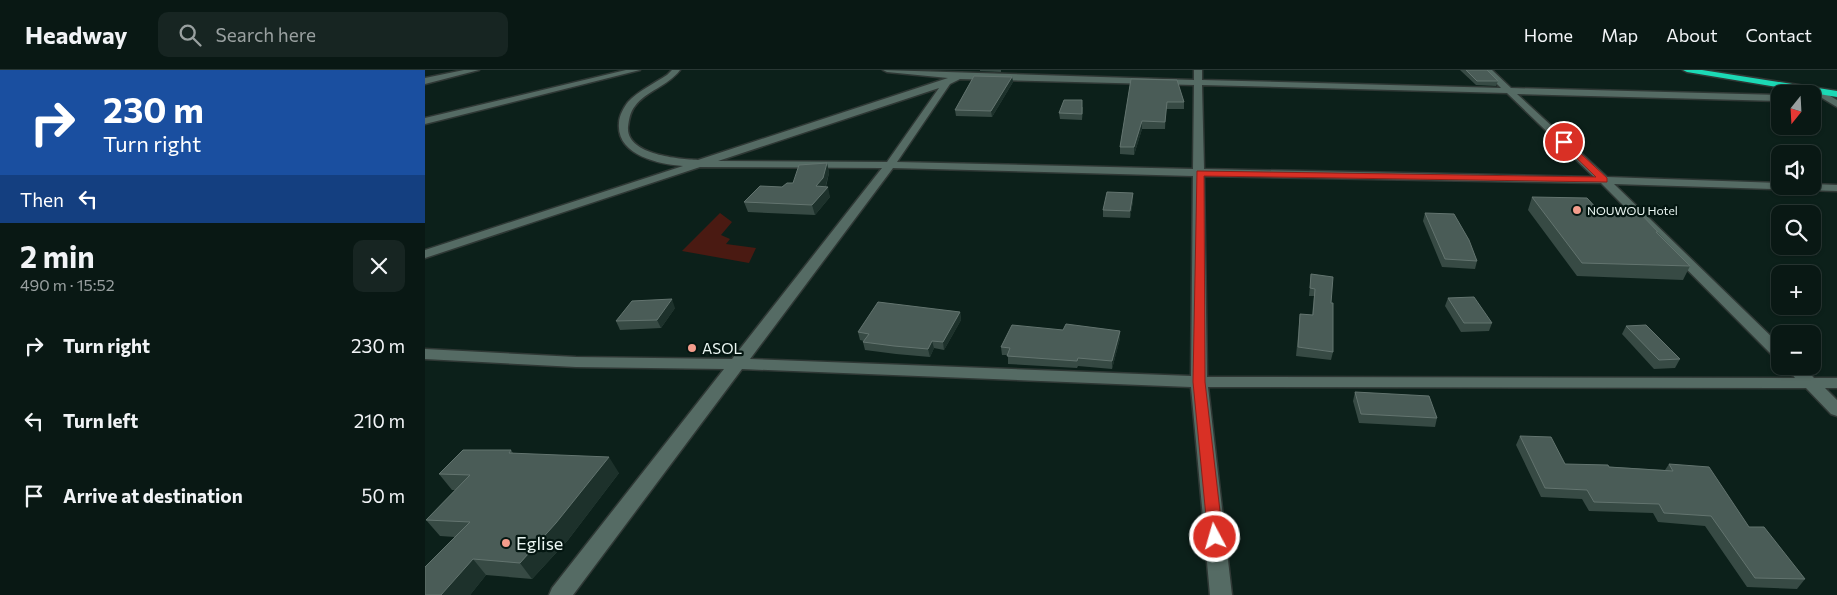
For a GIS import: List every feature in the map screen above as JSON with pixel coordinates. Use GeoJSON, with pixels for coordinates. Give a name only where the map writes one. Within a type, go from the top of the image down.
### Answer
{"type":"FeatureCollection","features":[{"type":"Feature","properties":{"kind":"highway"},"geometry":{"type":"LineString","coordinates":[[1687,70],[1771,87]]}},
{"type":"Feature","properties":{"kind":"street"},"geometry":{"type":"LineString","coordinates":[[425,81],[475,70]]}},
{"type":"Feature","properties":{"kind":"street"},"geometry":{"type":"LineString","coordinates":[[425,121],[636,70]]}},
{"type":"Feature","properties":{"kind":"street"},"geometry":{"type":"LineString","coordinates":[[676,70],[671,77],[632,103],[624,118],[623,131],[627,139],[638,150],[666,161],[702,164],[890,165],[1604,180],[1837,188]]}},
{"type":"Feature","properties":{"kind":"street"},"geometry":{"type":"LineString","coordinates":[[887,70],[951,79],[1198,76],[1510,91],[1771,98]]}},
{"type":"Feature","properties":{"kind":"street"},"geometry":{"type":"LineString","coordinates":[[425,254],[702,164],[973,70]]}},
{"type":"Feature","properties":{"kind":"street"},"geometry":{"type":"LineString","coordinates":[[1487,70],[1604,180],[1771,345]]}},
{"type":"Feature","properties":{"kind":"street"},"geometry":{"type":"LineString","coordinates":[[1198,76],[1200,173],[1199,382],[1221,595]]}},
{"type":"Feature","properties":{"kind":"street"},"geometry":{"type":"LineString","coordinates":[[560,595],[890,165],[951,79]]}},
{"type":"Feature","properties":{"kind":"street"},"geometry":{"type":"LineString","coordinates":[[1821,96],[1835,99]]}},
{"type":"Feature","properties":{"kind":"street"},"geometry":{"type":"LineString","coordinates":[[425,116],[437,118]]}},
{"type":"Feature","properties":{"kind":"street"},"geometry":{"type":"LineString","coordinates":[[425,354],[577,362],[739,364],[1199,382],[1837,383]]}},
{"type":"Feature","properties":{"kind":"street"},"geometry":{"type":"LineString","coordinates":[[1802,375],[1837,410]]}},
{"type":"Feature","properties":{"kind":"shaded area"},"geometry":{"type":"Polygon","coordinates":[[[720,213],[732,222],[721,235],[730,239],[726,244],[756,248],[749,263],[682,251],[720,213]]]}},
{"type":"Feature","properties":{"kind":"building"},"geometry":{"type":"Polygon","coordinates":[[[1466,70],[1487,70],[1498,81],[1477,81],[1466,70]]]}},
{"type":"Feature","properties":{"kind":"building"},"geometry":{"type":"Polygon","coordinates":[[[974,76],[1012,77],[991,111],[955,110],[974,76]]]}},
{"type":"Feature","properties":{"kind":"building"},"geometry":{"type":"Polygon","coordinates":[[[1131,79],[1177,80],[1184,102],[1167,102],[1165,122],[1142,121],[1134,147],[1120,147],[1131,79]]]}},
{"type":"Feature","properties":{"kind":"building"},"geometry":{"type":"Polygon","coordinates":[[[1064,100],[1082,100],[1082,114],[1059,113],[1064,100]]]}},
{"type":"Feature","properties":{"kind":"building"},"geometry":{"type":"Polygon","coordinates":[[[827,163],[823,178],[816,186],[828,187],[812,205],[744,202],[760,186],[782,187],[787,183],[793,183],[799,165],[827,163]]]}},
{"type":"Feature","properties":{"kind":"building"},"geometry":{"type":"Polygon","coordinates":[[[1107,192],[1133,193],[1130,211],[1103,210],[1107,192]]]}},
{"type":"Feature","properties":{"kind":"building"},"geometry":{"type":"Polygon","coordinates":[[[1532,197],[1587,198],[1599,211],[1639,212],[1690,266],[1582,263],[1532,197]]]}},
{"type":"Feature","properties":{"kind":"building"},"geometry":{"type":"Polygon","coordinates":[[[1425,213],[1454,214],[1469,240],[1477,261],[1445,259],[1425,213]]]}},
{"type":"Feature","properties":{"kind":"building"},"geometry":{"type":"Polygon","coordinates":[[[1311,274],[1333,277],[1331,303],[1333,303],[1333,352],[1298,347],[1300,314],[1313,315],[1315,289],[1310,288],[1311,274]]]}},
{"type":"Feature","properties":{"kind":"building"},"geometry":{"type":"Polygon","coordinates":[[[1474,297],[1492,323],[1464,323],[1448,298],[1474,297]]]}},
{"type":"Feature","properties":{"kind":"building"},"geometry":{"type":"Polygon","coordinates":[[[672,299],[657,320],[616,321],[632,301],[672,299]]]}},
{"type":"Feature","properties":{"kind":"building"},"geometry":{"type":"Polygon","coordinates":[[[878,302],[960,312],[943,342],[932,341],[928,349],[863,342],[869,334],[858,332],[878,302]]]}},
{"type":"Feature","properties":{"kind":"building"},"geometry":{"type":"Polygon","coordinates":[[[1066,324],[1120,331],[1112,361],[1078,358],[1077,361],[1007,356],[1010,348],[1001,347],[1012,325],[1063,330],[1066,324]]]}},
{"type":"Feature","properties":{"kind":"building"},"geometry":{"type":"Polygon","coordinates":[[[1646,325],[1680,359],[1659,360],[1626,326],[1646,325]]]}},
{"type":"Feature","properties":{"kind":"building"},"geometry":{"type":"Polygon","coordinates":[[[1355,392],[1429,396],[1437,418],[1361,414],[1355,392]]]}},
{"type":"Feature","properties":{"kind":"building"},"geometry":{"type":"Polygon","coordinates":[[[1520,436],[1551,437],[1565,464],[1608,465],[1609,467],[1673,471],[1669,464],[1709,467],[1749,527],[1764,527],[1805,579],[1755,578],[1711,516],[1664,513],[1659,504],[1594,502],[1587,490],[1545,488],[1520,436]]]}},
{"type":"Feature","properties":{"kind":"building"},"geometry":{"type":"Polygon","coordinates":[[[463,450],[511,450],[509,453],[609,457],[556,523],[520,563],[473,559],[441,595],[425,595],[425,567],[470,522],[426,520],[470,475],[439,474],[463,450]]]}},
{"type":"Feature","properties":{"kind":"place","name":"NOUWOU Hotel"},"geometry":{"type":"Point","coordinates":[1577,210]}},
{"type":"Feature","properties":{"kind":"place","name":"ASOL"},"geometry":{"type":"Point","coordinates":[692,348]}},
{"type":"Feature","properties":{"kind":"place","name":"Eglise"},"geometry":{"type":"Point","coordinates":[506,543]}},
{"type":"Feature","properties":{"kind":"route"},"geometry":{"type":"LineString","coordinates":[[1215,537],[1199,382],[1200,173],[1604,180],[1564,142]]}}]}
